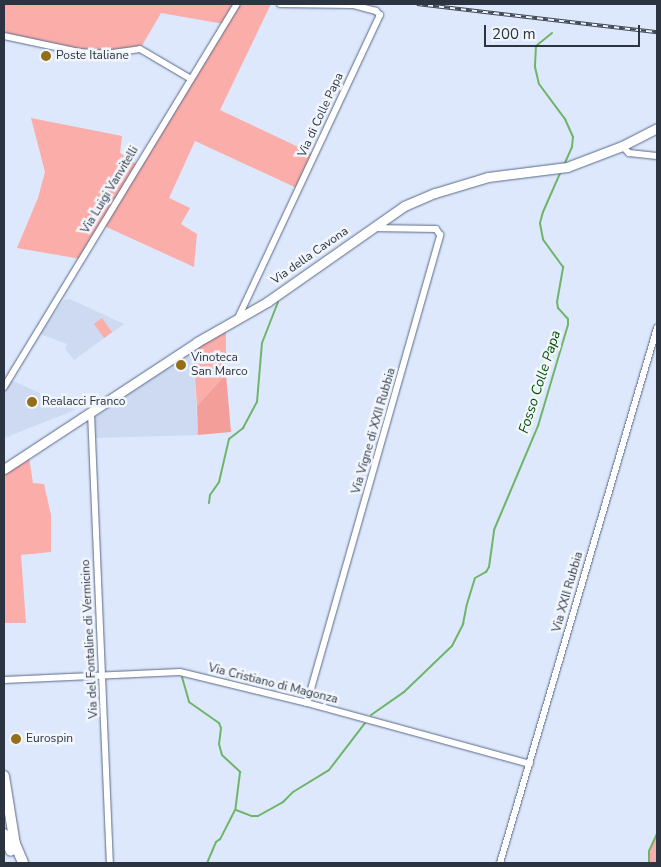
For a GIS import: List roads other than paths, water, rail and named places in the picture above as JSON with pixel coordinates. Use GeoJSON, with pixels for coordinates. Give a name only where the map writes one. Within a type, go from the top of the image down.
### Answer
{"type":"FeatureCollection","features":[{"type":"Feature","properties":{"kind":"main road","name":"Via della Cavona"},"geometry":{"type":"LineString","coordinates":[[4,469],[91,414],[197,342],[267,302],[404,206],[435,193],[488,177],[563,167],[622,146],[657,128]]}},
{"type":"Feature","properties":{"kind":"main road"},"geometry":{"type":"LineString","coordinates":[[4,776],[15,845]]}},
{"type":"Feature","properties":{"kind":"main road"},"geometry":{"type":"LineString","coordinates":[[4,817],[23,863]]}},
{"type":"Feature","properties":{"kind":"main road"},"geometry":{"type":"LineString","coordinates":[[4,834],[16,863]]}},
{"type":"Feature","properties":{"kind":"street","name":"Via Luigi Vanvitelli"},"geometry":{"type":"LineString","coordinates":[[4,387],[237,4]]}},
{"type":"Feature","properties":{"kind":"street","name":"Via di Colle Papa"},"geometry":{"type":"LineString","coordinates":[[238,318],[380,15],[376,11],[353,5],[280,4]]}},
{"type":"Feature","properties":{"kind":"street"},"geometry":{"type":"LineString","coordinates":[[4,36],[78,52],[105,54],[140,49],[191,79]]}},
{"type":"Feature","properties":{"kind":"street"},"geometry":{"type":"LineString","coordinates":[[622,146],[629,153],[657,156]]}},
{"type":"Feature","properties":{"kind":"street","name":"Via Vigne di XXII Rubbia"},"geometry":{"type":"LineString","coordinates":[[307,702],[440,235],[436,229],[372,228]]}},
{"type":"Feature","properties":{"kind":"street","name":"Via XXII Rubbia"},"geometry":{"type":"LineString","coordinates":[[500,863],[657,328]]}},
{"type":"Feature","properties":{"kind":"street","name":"Via del Fontaline di Vermicino"},"geometry":{"type":"LineString","coordinates":[[91,414],[110,863]]}},
{"type":"Feature","properties":{"kind":"street","name":"Via Cristiano di Magonza"},"geometry":{"type":"LineString","coordinates":[[4,680],[180,672],[307,702],[530,764]]}},
{"type":"Feature","properties":{"kind":"waterway","name":"Fosso Colle Papa"},"geometry":{"type":"LineString","coordinates":[[552,33],[536,46],[535,67],[539,84],[565,119],[573,137],[572,147],[564,165]]}},
{"type":"Feature","properties":{"kind":"waterway","name":"Fosso Colle Papa"},"geometry":{"type":"LineString","coordinates":[[371,715],[404,692],[452,646],[463,624],[475,578],[486,572],[489,567],[494,530],[538,426],[568,325],[568,319],[558,308],[557,302],[563,267],[543,239],[540,223],[561,171]]}},
{"type":"Feature","properties":{"kind":"waterway"},"geometry":{"type":"LineString","coordinates":[[209,503],[210,495],[219,482],[229,439],[243,428],[257,402],[262,343],[278,302]]}},
{"type":"Feature","properties":{"kind":"waterway"},"geometry":{"type":"LineString","coordinates":[[182,677],[189,702],[219,723],[221,728],[219,744],[222,755],[240,772],[235,810],[220,839],[216,842],[207,863]]}},
{"type":"Feature","properties":{"kind":"waterway","name":"Fosso Colle Papa"},"geometry":{"type":"LineString","coordinates":[[236,810],[252,816],[258,816],[283,802],[293,792],[329,770],[365,723]]}},
{"type":"Feature","properties":{"kind":"waterway"},"geometry":{"type":"LineString","coordinates":[[649,863],[649,851],[657,834]]}},
{"type":"Feature","properties":{"kind":"railway"},"geometry":{"type":"LineString","coordinates":[[417,4],[657,32]]}},
{"type":"Feature","properties":{"kind":"place","name":"Poste Italiane"},"geometry":{"type":"Point","coordinates":[46,56]}},
{"type":"Feature","properties":{"kind":"place","name":"Vinoteca San Marco"},"geometry":{"type":"Point","coordinates":[181,365]}},
{"type":"Feature","properties":{"kind":"place","name":"Realacci Franco"},"geometry":{"type":"Point","coordinates":[32,402]}},
{"type":"Feature","properties":{"kind":"place","name":"Eurospin"},"geometry":{"type":"Point","coordinates":[16,739]}}]}
